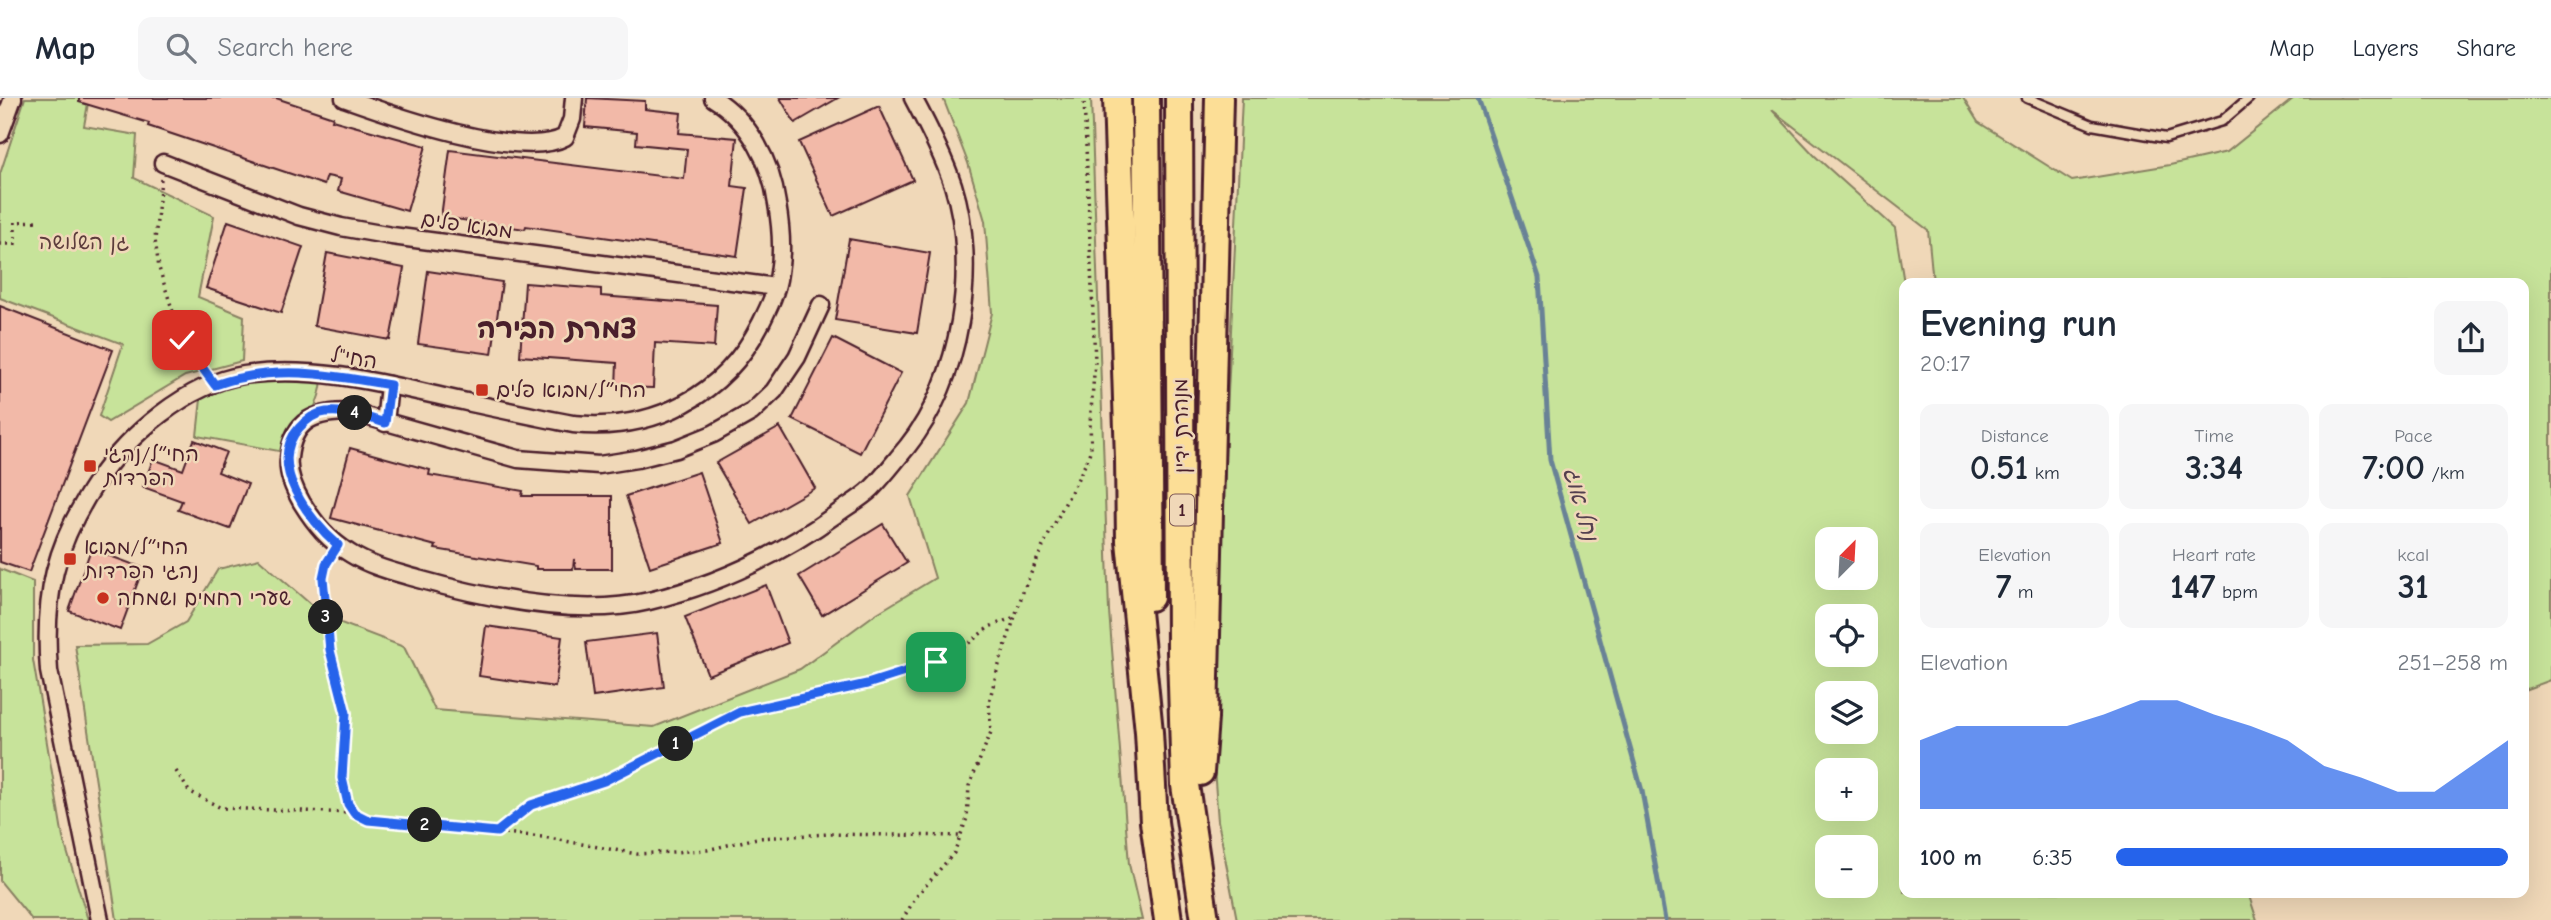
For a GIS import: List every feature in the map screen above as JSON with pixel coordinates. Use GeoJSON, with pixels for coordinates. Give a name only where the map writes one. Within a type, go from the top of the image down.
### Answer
{"type":"FeatureCollection","features":[{"type":"Feature","properties":{"kind":"highway"},"geometry":{"type":"LineString","coordinates":[[1117,98],[1130,541],[1149,732]]}},
{"type":"Feature","properties":{"kind":"highway","name":"מנהרת ידין"},"geometry":{"type":"LineString","coordinates":[[1146,98],[1149,732]]}},
{"type":"Feature","properties":{"kind":"highway","name":"מנהרת ידין"},"geometry":{"type":"LineString","coordinates":[[1179,98],[1181,652],[1185,785],[1205,920]]}},
{"type":"Feature","properties":{"kind":"highway"},"geometry":{"type":"LineString","coordinates":[[1205,920],[1198,833],[1204,718],[1219,98]]}},
{"type":"Feature","properties":{"kind":"highway","name":"1"},"geometry":{"type":"LineString","coordinates":[[1149,732],[1154,822],[1168,920]]}},
{"type":"Feature","properties":{"kind":"street"},"geometry":{"type":"LineString","coordinates":[[0,134],[13,98]]}},
{"type":"Feature","properties":{"kind":"street"},"geometry":{"type":"LineString","coordinates":[[344,98],[406,120],[491,140],[538,144],[553,143],[565,137],[572,118],[574,98]]}},
{"type":"Feature","properties":{"kind":"street","name":"החי\"ל"},"geometry":{"type":"LineString","coordinates":[[100,920],[49,671],[46,640],[51,586],[62,544],[79,509],[122,448],[167,410],[190,395],[242,375],[304,372],[390,385],[598,427],[645,419],[699,396],[744,353],[770,306],[776,288],[782,248],[776,194],[760,148],[739,120],[713,98]]}},
{"type":"Feature","properties":{"kind":"street"},"geometry":{"type":"LineString","coordinates":[[821,305],[797,357],[774,391],[752,412],[713,434],[676,449],[599,465],[518,459],[351,412],[324,412],[307,420],[296,431],[290,444],[288,467],[294,490],[320,530],[338,545],[374,566],[507,599],[572,606],[598,607],[646,602],[699,587],[756,563],[819,527],[871,489],[913,440],[936,397],[951,360],[960,322],[965,254],[961,218],[953,185],[939,149],[913,98]]}},
{"type":"Feature","properties":{"kind":"street","name":"מבוא פלים"},"geometry":{"type":"LineString","coordinates":[[163,163],[299,216],[341,228],[776,288]]}},
{"type":"Feature","properties":{"kind":"street"},"geometry":{"type":"LineString","coordinates":[[385,423],[390,385]]}},
{"type":"Feature","properties":{"kind":"lane"},"geometry":{"type":"LineString","coordinates":[[2027,98],[2092,125],[2166,138],[2222,121],[2249,98]]}},
{"type":"Feature","properties":{"kind":"path"},"geometry":{"type":"LineString","coordinates":[[902,920],[916,897],[954,853],[967,818],[969,786],[991,732],[989,702],[1015,617],[1044,544],[1087,461],[1091,448],[1090,424],[1095,362],[1084,98]]}},
{"type":"Feature","properties":{"kind":"path"},"geometry":{"type":"LineString","coordinates":[[163,163],[155,240],[159,268],[182,340],[215,385]]}},
{"type":"Feature","properties":{"kind":"path"},"geometry":{"type":"LineString","coordinates":[[0,244],[15,244],[15,222],[38,221]]}},
{"type":"Feature","properties":{"kind":"path"},"geometry":{"type":"LineString","coordinates":[[338,545],[326,564],[323,578],[324,596],[330,650],[346,713],[342,778],[348,804],[354,813]]}},
{"type":"Feature","properties":{"kind":"path"},"geometry":{"type":"LineString","coordinates":[[497,832],[531,805],[604,781],[740,712],[867,684],[936,662],[964,647],[989,627],[1015,617]]}},
{"type":"Feature","properties":{"kind":"path"},"geometry":{"type":"LineString","coordinates":[[176,771],[189,791],[221,808],[354,813],[368,820],[543,836],[637,854],[707,850],[757,838],[829,834],[960,836]]}},
{"type":"Feature","properties":{"kind":"green space","name":"גן השלושה"},"geometry":{"type":"Polygon","coordinates":[[[25,98],[89,98],[84,126],[137,135],[134,178],[214,216],[198,297],[244,316],[242,361],[185,376],[108,422],[99,416],[123,344],[0,298],[0,174],[25,98]]]}},
{"type":"Feature","properties":{"kind":"green space"},"geometry":{"type":"Polygon","coordinates":[[[943,98],[1091,98],[1109,611],[1129,864],[1142,920],[117,920],[75,645],[147,644],[186,622],[218,569],[259,559],[325,617],[404,647],[435,710],[654,727],[800,669],[874,615],[935,578],[910,496],[969,403],[992,313],[985,221],[968,163],[943,98]]]}},
{"type":"Feature","properties":{"kind":"green space"},"geometry":{"type":"Polygon","coordinates":[[[1242,98],[1963,98],[1978,122],[2072,181],[2170,165],[2227,152],[2294,98],[2551,98],[2551,680],[2529,688],[2529,278],[1933,278],[1928,230],[1772,110],[1815,156],[1895,228],[1903,278],[1899,278],[1899,898],[2250,898],[2257,920],[1237,920],[1218,821],[1214,768],[1214,689],[1242,98]]]}},
{"type":"Feature","properties":{"kind":"green space"},"geometry":{"type":"Polygon","coordinates":[[[322,380],[320,391],[308,419],[284,452],[197,436],[201,399],[239,385],[322,380]]]}},
{"type":"Feature","properties":{"kind":"green space"},"geometry":{"type":"Polygon","coordinates":[[[0,569],[33,582],[33,660],[63,838],[88,920],[32,920],[0,881],[0,569]]]}},
{"type":"Feature","properties":{"kind":"building"},"geometry":{"type":"Polygon","coordinates":[[[79,98],[276,98],[333,117],[332,120],[426,146],[407,211],[338,191],[341,179],[327,176],[324,185],[148,126],[149,123],[79,102],[79,98]]]}},
{"type":"Feature","properties":{"kind":"building"},"geometry":{"type":"Polygon","coordinates":[[[587,98],[645,101],[645,109],[681,113],[679,133],[737,138],[732,186],[747,188],[737,256],[526,226],[525,229],[441,217],[450,150],[684,179],[687,149],[636,144],[637,132],[585,127],[587,98]]]}},
{"type":"Feature","properties":{"kind":"building"},"geometry":{"type":"Polygon","coordinates":[[[780,98],[838,98],[795,123],[780,98]]]}},
{"type":"Feature","properties":{"kind":"building"},"geometry":{"type":"Polygon","coordinates":[[[879,106],[913,180],[833,216],[799,142],[879,106]]]}},
{"type":"Feature","properties":{"kind":"building"},"geometry":{"type":"Polygon","coordinates":[[[228,221],[303,247],[281,313],[206,288],[228,221]]]}},
{"type":"Feature","properties":{"kind":"building"},"geometry":{"type":"Polygon","coordinates":[[[849,239],[930,253],[917,333],[835,320],[849,239]]]}},
{"type":"Feature","properties":{"kind":"building"},"geometry":{"type":"Polygon","coordinates":[[[327,253],[404,268],[390,340],[314,326],[327,253]]]}},
{"type":"Feature","properties":{"kind":"building"},"geometry":{"type":"Polygon","coordinates":[[[428,271],[502,282],[492,354],[418,344],[428,271]]]}},
{"type":"Feature","properties":{"kind":"building"},"geometry":{"type":"Polygon","coordinates":[[[525,283],[601,289],[601,296],[717,305],[714,347],[655,343],[653,388],[616,387],[617,363],[520,356],[525,283]]]}},
{"type":"Feature","properties":{"kind":"building"},"geometry":{"type":"Polygon","coordinates":[[[0,306],[113,350],[29,572],[0,562],[0,306]]]}},
{"type":"Feature","properties":{"kind":"building"},"geometry":{"type":"Polygon","coordinates":[[[833,338],[901,373],[860,453],[792,419],[833,338]]]}},
{"type":"Feature","properties":{"kind":"building"},"geometry":{"type":"Polygon","coordinates":[[[780,427],[815,488],[752,524],[716,463],[780,427]]]}},
{"type":"Feature","properties":{"kind":"building"},"geometry":{"type":"Polygon","coordinates":[[[194,440],[226,452],[218,472],[248,484],[230,529],[178,510],[182,501],[143,487],[153,459],[183,470],[194,440]]]}},
{"type":"Feature","properties":{"kind":"building"},"geometry":{"type":"Polygon","coordinates":[[[350,448],[430,470],[429,475],[523,491],[522,496],[612,496],[612,569],[576,569],[574,559],[573,569],[536,569],[536,566],[435,549],[436,546],[331,518],[350,448]]]}},
{"type":"Feature","properties":{"kind":"building"},"geometry":{"type":"Polygon","coordinates":[[[699,472],[723,543],[650,567],[626,496],[699,472]]]}},
{"type":"Feature","properties":{"kind":"building"},"geometry":{"type":"Polygon","coordinates":[[[883,524],[907,563],[822,615],[799,576],[883,524]]]}},
{"type":"Feature","properties":{"kind":"building","name":"שערי רחמים ושמחה"},"geometry":{"type":"Polygon","coordinates":[[[91,549],[143,568],[120,630],[69,611],[91,549]]]}},
{"type":"Feature","properties":{"kind":"building"},"geometry":{"type":"Polygon","coordinates":[[[766,585],[788,643],[708,675],[685,617],[766,585]]]}},
{"type":"Feature","properties":{"kind":"building"},"geometry":{"type":"Polygon","coordinates":[[[486,626],[562,637],[555,687],[479,676],[486,626]]]}},
{"type":"Feature","properties":{"kind":"building"},"geometry":{"type":"Polygon","coordinates":[[[657,633],[664,687],[593,697],[586,642],[657,633]]]}},
{"type":"Feature","properties":{"kind":"waterway","name":"נחל אוג"},"geometry":{"type":"LineString","coordinates":[[1478,98],[1539,277],[1550,460],[1642,791],[1665,920]]}},
{"type":"Feature","properties":{"kind":"place","name":"החי״ל/מבוא פלים"},"geometry":{"type":"Point","coordinates":[482,390]}},
{"type":"Feature","properties":{"kind":"place","name":"החי״ל/נהגי הפרדות"},"geometry":{"type":"Point","coordinates":[90,466]}},
{"type":"Feature","properties":{"kind":"place","name":"החי״ל/מבוא נהגי הפרדות"},"geometry":{"type":"Point","coordinates":[70,559]}},
{"type":"Feature","properties":{"kind":"place","name":"שערי רחמים ושמחה"},"geometry":{"type":"Point","coordinates":[103,598]}},
{"type":"Feature","properties":{"kind":"district","name":"צמרת הבירה"},"geometry":{"type":"Point","coordinates":[557,329]}},
{"type":"Feature","properties":{"kind":"route"},"geometry":{"type":"LineString","coordinates":[[182,340],[215,385],[242,375],[304,372],[390,385],[385,423],[351,412],[324,412],[307,420],[296,431],[290,444],[288,467],[294,490],[306,510],[320,530],[338,545],[326,564],[323,578],[330,650],[346,713],[342,778],[348,804],[354,813],[368,820],[497,832],[531,805],[604,781],[740,712],[867,684],[936,662]]}}]}
